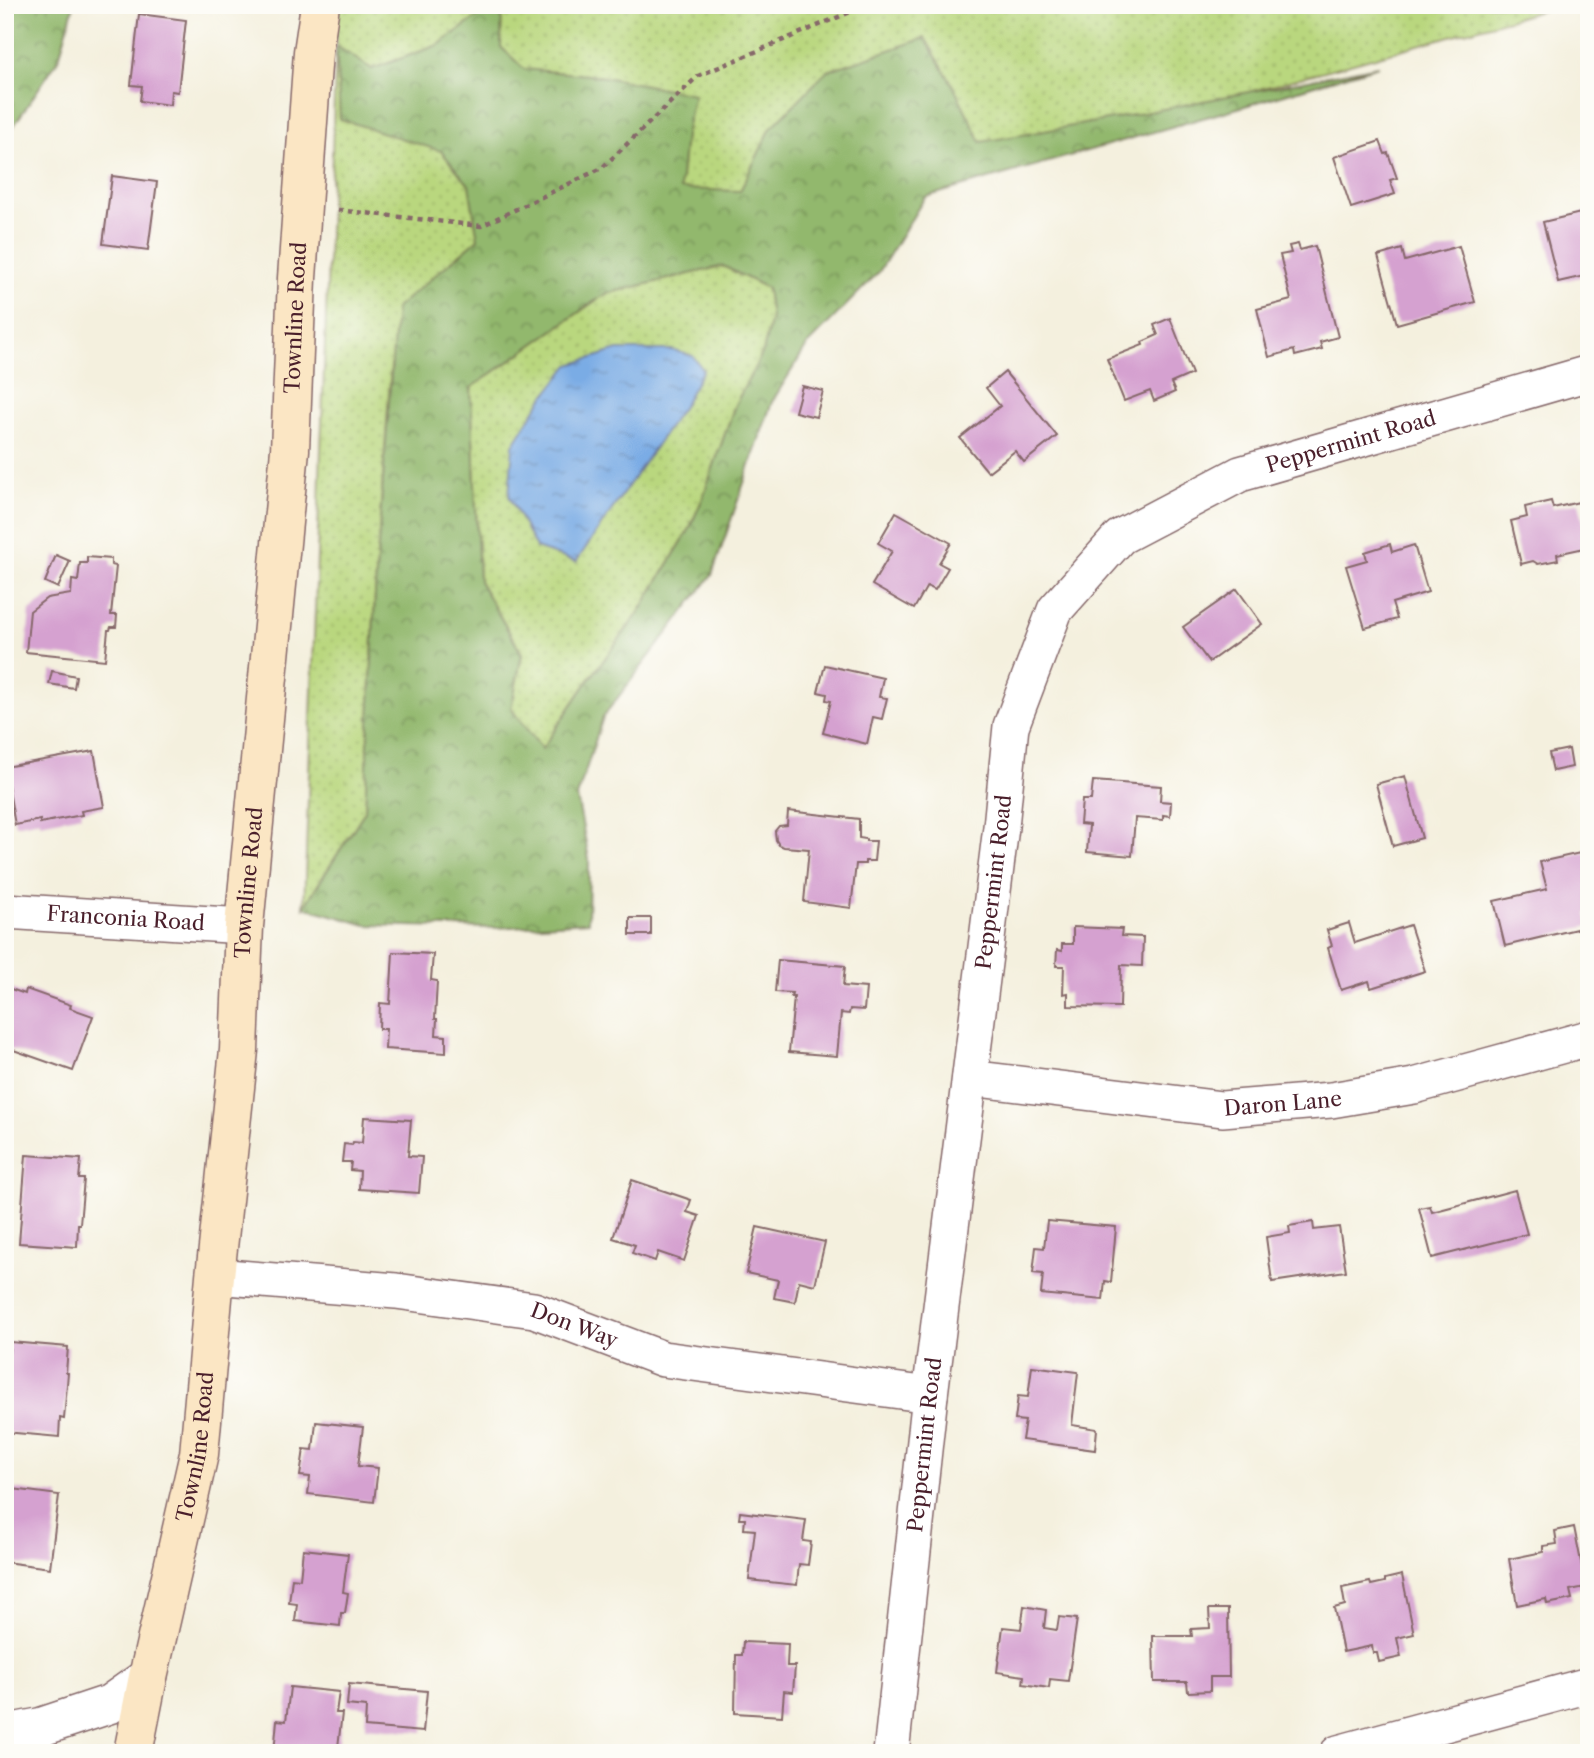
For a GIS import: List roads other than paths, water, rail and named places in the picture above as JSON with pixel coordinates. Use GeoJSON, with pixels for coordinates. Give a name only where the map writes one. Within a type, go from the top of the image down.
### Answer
{"type":"FeatureCollection","features":[{"type":"Feature","properties":{"kind":"main road","name":"Townline Road"},"geometry":{"type":"LineString","coordinates":[[133,1753],[199,1454],[239,1050],[244,926],[290,450],[297,278],[313,52],[320,5]]}},
{"type":"Feature","properties":{"kind":"street","name":"Peppermint Road"},"geometry":{"type":"LineString","coordinates":[[891,1752],[930,1395],[1012,726],[1055,610],[1120,537],[1240,474],[1589,373]]}},
{"type":"Feature","properties":{"kind":"street","name":"Franconia Road"},"geometry":{"type":"LineString","coordinates":[[5,911],[244,926]]}},
{"type":"Feature","properties":{"kind":"street","name":"Daron Lane"},"geometry":{"type":"LineString","coordinates":[[970,1078],[1222,1109],[1331,1100],[1414,1086],[1589,1038]]}},
{"type":"Feature","properties":{"kind":"street","name":"Don Way"},"geometry":{"type":"LineString","coordinates":[[215,1276],[396,1292],[534,1310],[663,1359],[930,1395]]}},
{"type":"Feature","properties":{"kind":"street"},"geometry":{"type":"LineString","coordinates":[[5,1734],[41,1727],[110,1704],[148,1677]]}},
{"type":"Feature","properties":{"kind":"street"},"geometry":{"type":"LineString","coordinates":[[1338,1753],[1589,1685]]}},
{"type":"Feature","properties":{"kind":"street"},"geometry":{"type":"LineString","coordinates":[[891,1752],[897,1753]]}},
{"type":"Feature","properties":{"kind":"water"},"geometry":{"type":"Polygon","coordinates":[[[618,350],[672,350],[693,356],[703,370],[682,408],[576,562],[536,548],[509,496],[513,445],[540,402],[569,365],[618,350]]]}}]}
